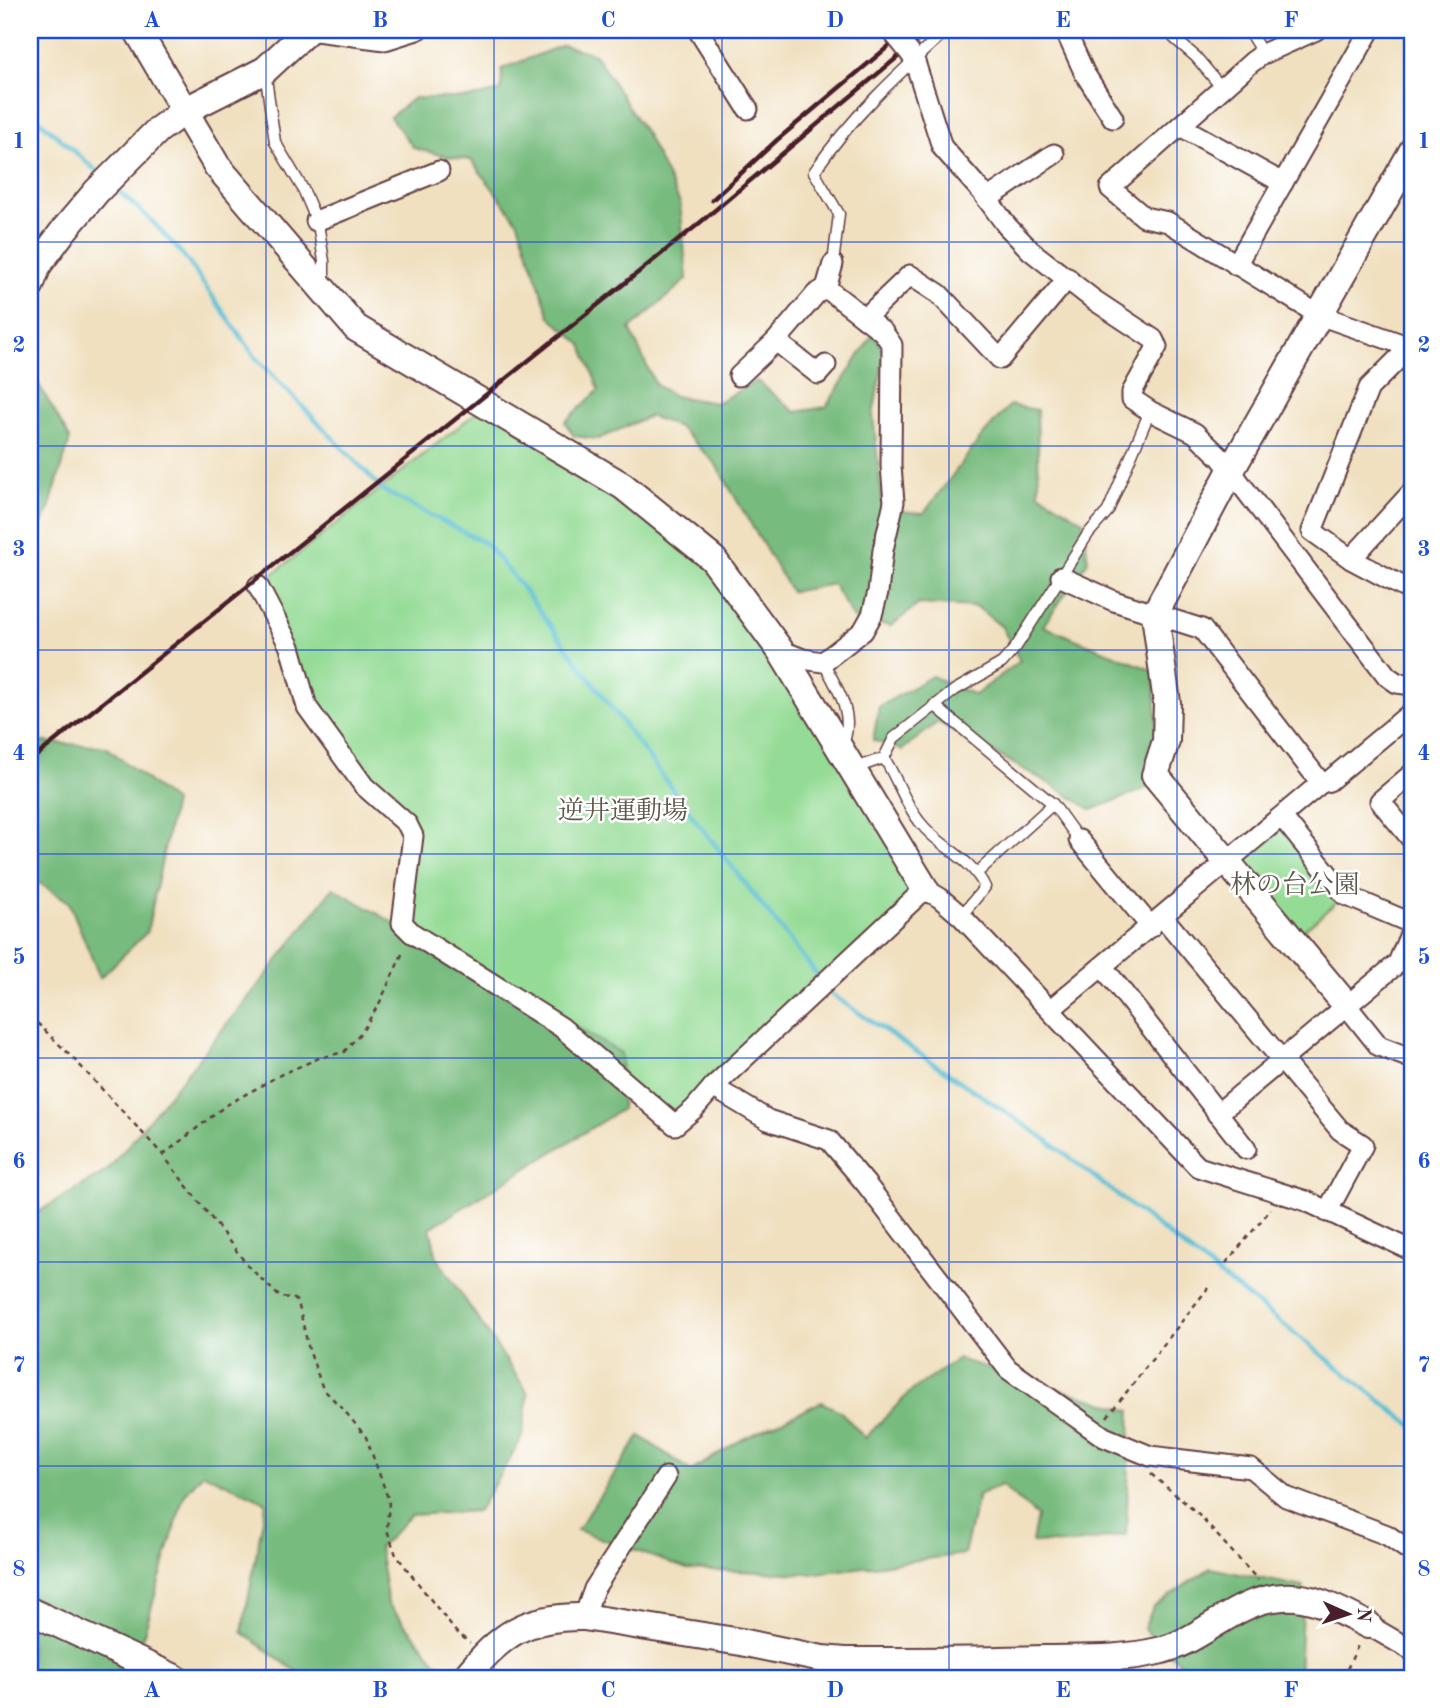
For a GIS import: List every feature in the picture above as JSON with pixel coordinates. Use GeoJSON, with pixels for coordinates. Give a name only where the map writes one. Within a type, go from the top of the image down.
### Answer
{"type":"FeatureCollection","features":[{"type":"Feature","properties":{"kind":"street"},"geometry":{"type":"LineString","coordinates":[[137,30],[217,166],[356,328],[623,486],[713,559],[780,650],[925,889],[961,916],[1198,1167],[1306,1201],[1413,1251]]}},
{"type":"Feature","properties":{"kind":"street"},"geometry":{"type":"LineString","coordinates":[[30,286],[38,265],[97,191],[158,130],[184,111],[265,70],[308,30],[385,40],[416,30]]}},
{"type":"Feature","properties":{"kind":"street"},"geometry":{"type":"LineString","coordinates":[[698,30],[748,109]]}},
{"type":"Feature","properties":{"kind":"street"},"geometry":{"type":"LineString","coordinates":[[891,30],[912,56],[942,147],[1007,226],[1031,251],[1094,300],[1153,339],[1157,347],[1132,392],[1132,399],[1195,433],[1221,458],[1387,676],[1397,683],[1413,685]]}},
{"type":"Feature","properties":{"kind":"street"},"geometry":{"type":"LineString","coordinates":[[1065,30],[1085,74],[1113,118]]}},
{"type":"Feature","properties":{"kind":"street"},"geometry":{"type":"LineString","coordinates":[[1316,30],[1263,54],[1110,188],[1144,217],[1168,222],[1319,315],[1413,347],[1368,388],[1312,531],[1352,559],[1413,592]]}},
{"type":"Feature","properties":{"kind":"street"},"geometry":{"type":"LineString","coordinates":[[1236,265],[1370,30]]}},
{"type":"Feature","properties":{"kind":"street"},"geometry":{"type":"LineString","coordinates":[[1180,126],[1283,183]]}},
{"type":"Feature","properties":{"kind":"street"},"geometry":{"type":"LineString","coordinates":[[1413,150],[1230,472],[1155,614],[1167,703],[1166,741],[1155,775],[1379,1046],[1413,1059]]}},
{"type":"Feature","properties":{"kind":"street"},"geometry":{"type":"LineString","coordinates":[[987,199],[1054,154]]}},
{"type":"Feature","properties":{"kind":"street"},"geometry":{"type":"LineString","coordinates":[[316,220],[439,171]]}},
{"type":"Feature","properties":{"kind":"street"},"geometry":{"type":"LineString","coordinates":[[738,376],[776,341],[816,294],[827,288],[833,264]]}},
{"type":"Feature","properties":{"kind":"street"},"geometry":{"type":"LineString","coordinates":[[865,318],[910,275],[939,294],[1000,359],[1068,278]]}},
{"type":"Feature","properties":{"kind":"street"},"geometry":{"type":"LineString","coordinates":[[780,650],[803,659],[823,662],[863,631],[872,615],[878,592],[883,550],[894,502],[891,466],[892,345],[883,332],[827,288]]}},
{"type":"Feature","properties":{"kind":"street"},"geometry":{"type":"LineString","coordinates":[[776,341],[818,373],[826,365]]}},
{"type":"Feature","properties":{"kind":"street"},"geometry":{"type":"LineString","coordinates":[[1352,559],[1413,491]]}},
{"type":"Feature","properties":{"kind":"street"},"geometry":{"type":"LineString","coordinates":[[1061,577],[1114,601],[1202,629],[1321,783]]}},
{"type":"Feature","properties":{"kind":"street"},"geometry":{"type":"LineString","coordinates":[[258,586],[290,647],[307,707],[364,786],[407,824],[413,836],[402,923],[412,933],[561,1027],[675,1125],[925,889]]}},
{"type":"Feature","properties":{"kind":"street"},"geometry":{"type":"LineString","coordinates":[[1051,1009],[1321,783],[1329,781],[1413,712]]}},
{"type":"Feature","properties":{"kind":"street"},"geometry":{"type":"LineString","coordinates":[[1413,773],[1380,801],[1413,841]]}},
{"type":"Feature","properties":{"kind":"street"},"geometry":{"type":"LineString","coordinates":[[1217,1114],[1347,1006],[1406,966],[1413,925],[1345,895],[1282,817]]}},
{"type":"Feature","properties":{"kind":"street"},"geometry":{"type":"LineString","coordinates":[[1079,840],[1283,1059],[1340,1130],[1363,1145],[1327,1212]]}},
{"type":"Feature","properties":{"kind":"street"},"geometry":{"type":"LineString","coordinates":[[1102,967],[1246,1149]]}},
{"type":"Feature","properties":{"kind":"street"},"geometry":{"type":"LineString","coordinates":[[713,1087],[768,1120],[829,1140],[1008,1369],[1104,1437],[1150,1456],[1251,1468],[1286,1497],[1387,1535],[1413,1553]]}},
{"type":"Feature","properties":{"kind":"street"},"geometry":{"type":"LineString","coordinates":[[584,1616],[594,1588],[666,1476]]}},
{"type":"Feature","properties":{"kind":"street"},"geometry":{"type":"LineString","coordinates":[[465,1678],[493,1646],[525,1625],[550,1618],[584,1616],[741,1642],[822,1659],[908,1670],[1136,1655],[1175,1646],[1192,1639],[1232,1612],[1265,1600],[1283,1597],[1315,1601],[1368,1625],[1413,1651]]}},
{"type":"Feature","properties":{"kind":"street"},"geometry":{"type":"LineString","coordinates":[[30,1611],[175,1678]]}},
{"type":"Feature","properties":{"kind":"lane"},"geometry":{"type":"LineString","coordinates":[[833,264],[839,214],[814,172],[842,134],[912,56],[947,30]]}},
{"type":"Feature","properties":{"kind":"lane"},"geometry":{"type":"LineString","coordinates":[[1188,30],[1174,38],[1196,57],[1222,88]]}},
{"type":"Feature","properties":{"kind":"lane"},"geometry":{"type":"LineString","coordinates":[[1248,30],[1263,54]]}},
{"type":"Feature","properties":{"kind":"lane"},"geometry":{"type":"LineString","coordinates":[[265,70],[275,142],[303,189],[316,220],[324,261],[325,294]]}},
{"type":"Feature","properties":{"kind":"lane"},"geometry":{"type":"LineString","coordinates":[[884,758],[894,738],[934,705],[1002,663],[1016,646],[1088,534],[1108,511],[1150,411]]}},
{"type":"Feature","properties":{"kind":"lane"},"geometry":{"type":"LineString","coordinates":[[823,662],[839,692],[848,717],[847,759],[884,758]]}},
{"type":"Feature","properties":{"kind":"lane"},"geometry":{"type":"LineString","coordinates":[[934,705],[1053,804],[1079,840]]}},
{"type":"Feature","properties":{"kind":"lane"},"geometry":{"type":"LineString","coordinates":[[884,758],[918,820],[978,872],[985,887],[961,916]]}},
{"type":"Feature","properties":{"kind":"lane"},"geometry":{"type":"LineString","coordinates":[[978,872],[1053,804]]}},
{"type":"Feature","properties":{"kind":"path"},"geometry":{"type":"LineString","coordinates":[[163,1155],[236,1100],[309,1062],[344,1052],[363,1030],[380,1002],[412,933]]}},
{"type":"Feature","properties":{"kind":"path"},"geometry":{"type":"LineString","coordinates":[[30,1016],[163,1155],[248,1266],[280,1297],[293,1298],[299,1302],[309,1350],[323,1389],[366,1437],[389,1501],[387,1530],[396,1555],[456,1632],[484,1654]]}},
{"type":"Feature","properties":{"kind":"path"},"geometry":{"type":"LineString","coordinates":[[1226,1263],[1283,1194]]}},
{"type":"Feature","properties":{"kind":"path"},"geometry":{"type":"LineString","coordinates":[[1097,1431],[1208,1288]]}},
{"type":"Feature","properties":{"kind":"path"},"geometry":{"type":"LineString","coordinates":[[1150,1456],[1148,1471],[1196,1512],[1241,1560],[1260,1583],[1265,1600]]}},
{"type":"Feature","properties":{"kind":"path"},"geometry":{"type":"LineString","coordinates":[[1343,1678],[1368,1625]]}},
{"type":"Feature","properties":{"kind":"green space"},"geometry":{"type":"Polygon","coordinates":[[[563,45],[595,54],[647,136],[680,203],[687,279],[630,329],[655,384],[674,396],[716,403],[757,381],[795,412],[826,407],[873,334],[885,351],[873,415],[883,510],[924,513],[983,435],[1010,405],[1037,410],[1039,493],[1083,521],[1088,561],[1043,626],[1154,671],[1158,738],[1147,788],[1092,810],[938,722],[902,750],[873,740],[879,707],[932,676],[975,695],[1020,661],[1002,627],[977,607],[919,604],[891,626],[854,619],[833,584],[791,592],[715,463],[679,427],[650,416],[598,439],[574,436],[565,422],[599,390],[582,345],[550,317],[518,222],[471,160],[414,148],[390,117],[414,98],[469,98],[501,91],[502,69],[563,45]]]}},
{"type":"Feature","properties":{"kind":"green space"},"geometry":{"type":"Polygon","coordinates":[[[30,369],[70,439],[48,512],[30,544],[30,369]]]}},
{"type":"Feature","properties":{"kind":"green space","name":"逆井運動場"},"geometry":{"type":"Polygon","coordinates":[[[486,405],[713,559],[925,889],[837,972],[711,1074],[676,1115],[412,933],[414,904],[407,824],[307,707],[258,586],[486,405]]]}},
{"type":"Feature","properties":{"kind":"green space"},"geometry":{"type":"Polygon","coordinates":[[[30,741],[106,747],[174,802],[147,932],[100,978],[69,902],[30,877],[30,741]]]}},
{"type":"Feature","properties":{"kind":"green space","name":"林の台公園"},"geometry":{"type":"Polygon","coordinates":[[[1281,827],[1343,897],[1300,933],[1245,867],[1246,855],[1281,827]]]}},
{"type":"Feature","properties":{"kind":"green space"},"geometry":{"type":"Polygon","coordinates":[[[333,888],[621,1053],[622,1109],[430,1228],[437,1258],[528,1393],[522,1438],[478,1511],[411,1515],[379,1548],[388,1604],[450,1678],[305,1678],[242,1632],[266,1502],[203,1473],[184,1495],[131,1678],[30,1678],[30,1217],[108,1170],[261,982],[333,888]]]}},
{"type":"Feature","properties":{"kind":"green space"},"geometry":{"type":"Polygon","coordinates":[[[958,1359],[1131,1411],[1126,1535],[1069,1544],[1032,1542],[1037,1516],[1001,1485],[978,1495],[964,1554],[810,1574],[687,1569],[577,1530],[640,1436],[691,1471],[741,1440],[821,1402],[840,1411],[865,1438],[911,1391],[958,1359]]]}},
{"type":"Feature","properties":{"kind":"green space"},"geometry":{"type":"Polygon","coordinates":[[[1210,1568],[1303,1587],[1299,1678],[1192,1678],[1194,1676],[1144,1629],[1153,1607],[1210,1568]]]}},
{"type":"Feature","properties":{"kind":"waterway"},"geometry":{"type":"LineString","coordinates":[[30,112],[100,174]]}},
{"type":"Feature","properties":{"kind":"waterway"},"geometry":{"type":"LineString","coordinates":[[114,187],[151,220],[184,256],[256,358],[384,491],[485,543],[518,582],[687,809],[821,980]]}},
{"type":"Feature","properties":{"kind":"waterway"},"geometry":{"type":"LineString","coordinates":[[826,987],[831,994],[1047,1140],[1413,1426]]}},
{"type":"Feature","properties":{"kind":"railway"},"geometry":{"type":"LineString","coordinates":[[712,200],[777,140],[908,30]]}},
{"type":"Feature","properties":{"kind":"railway"},"geometry":{"type":"LineString","coordinates":[[30,761],[696,226],[930,30]]}}]}
